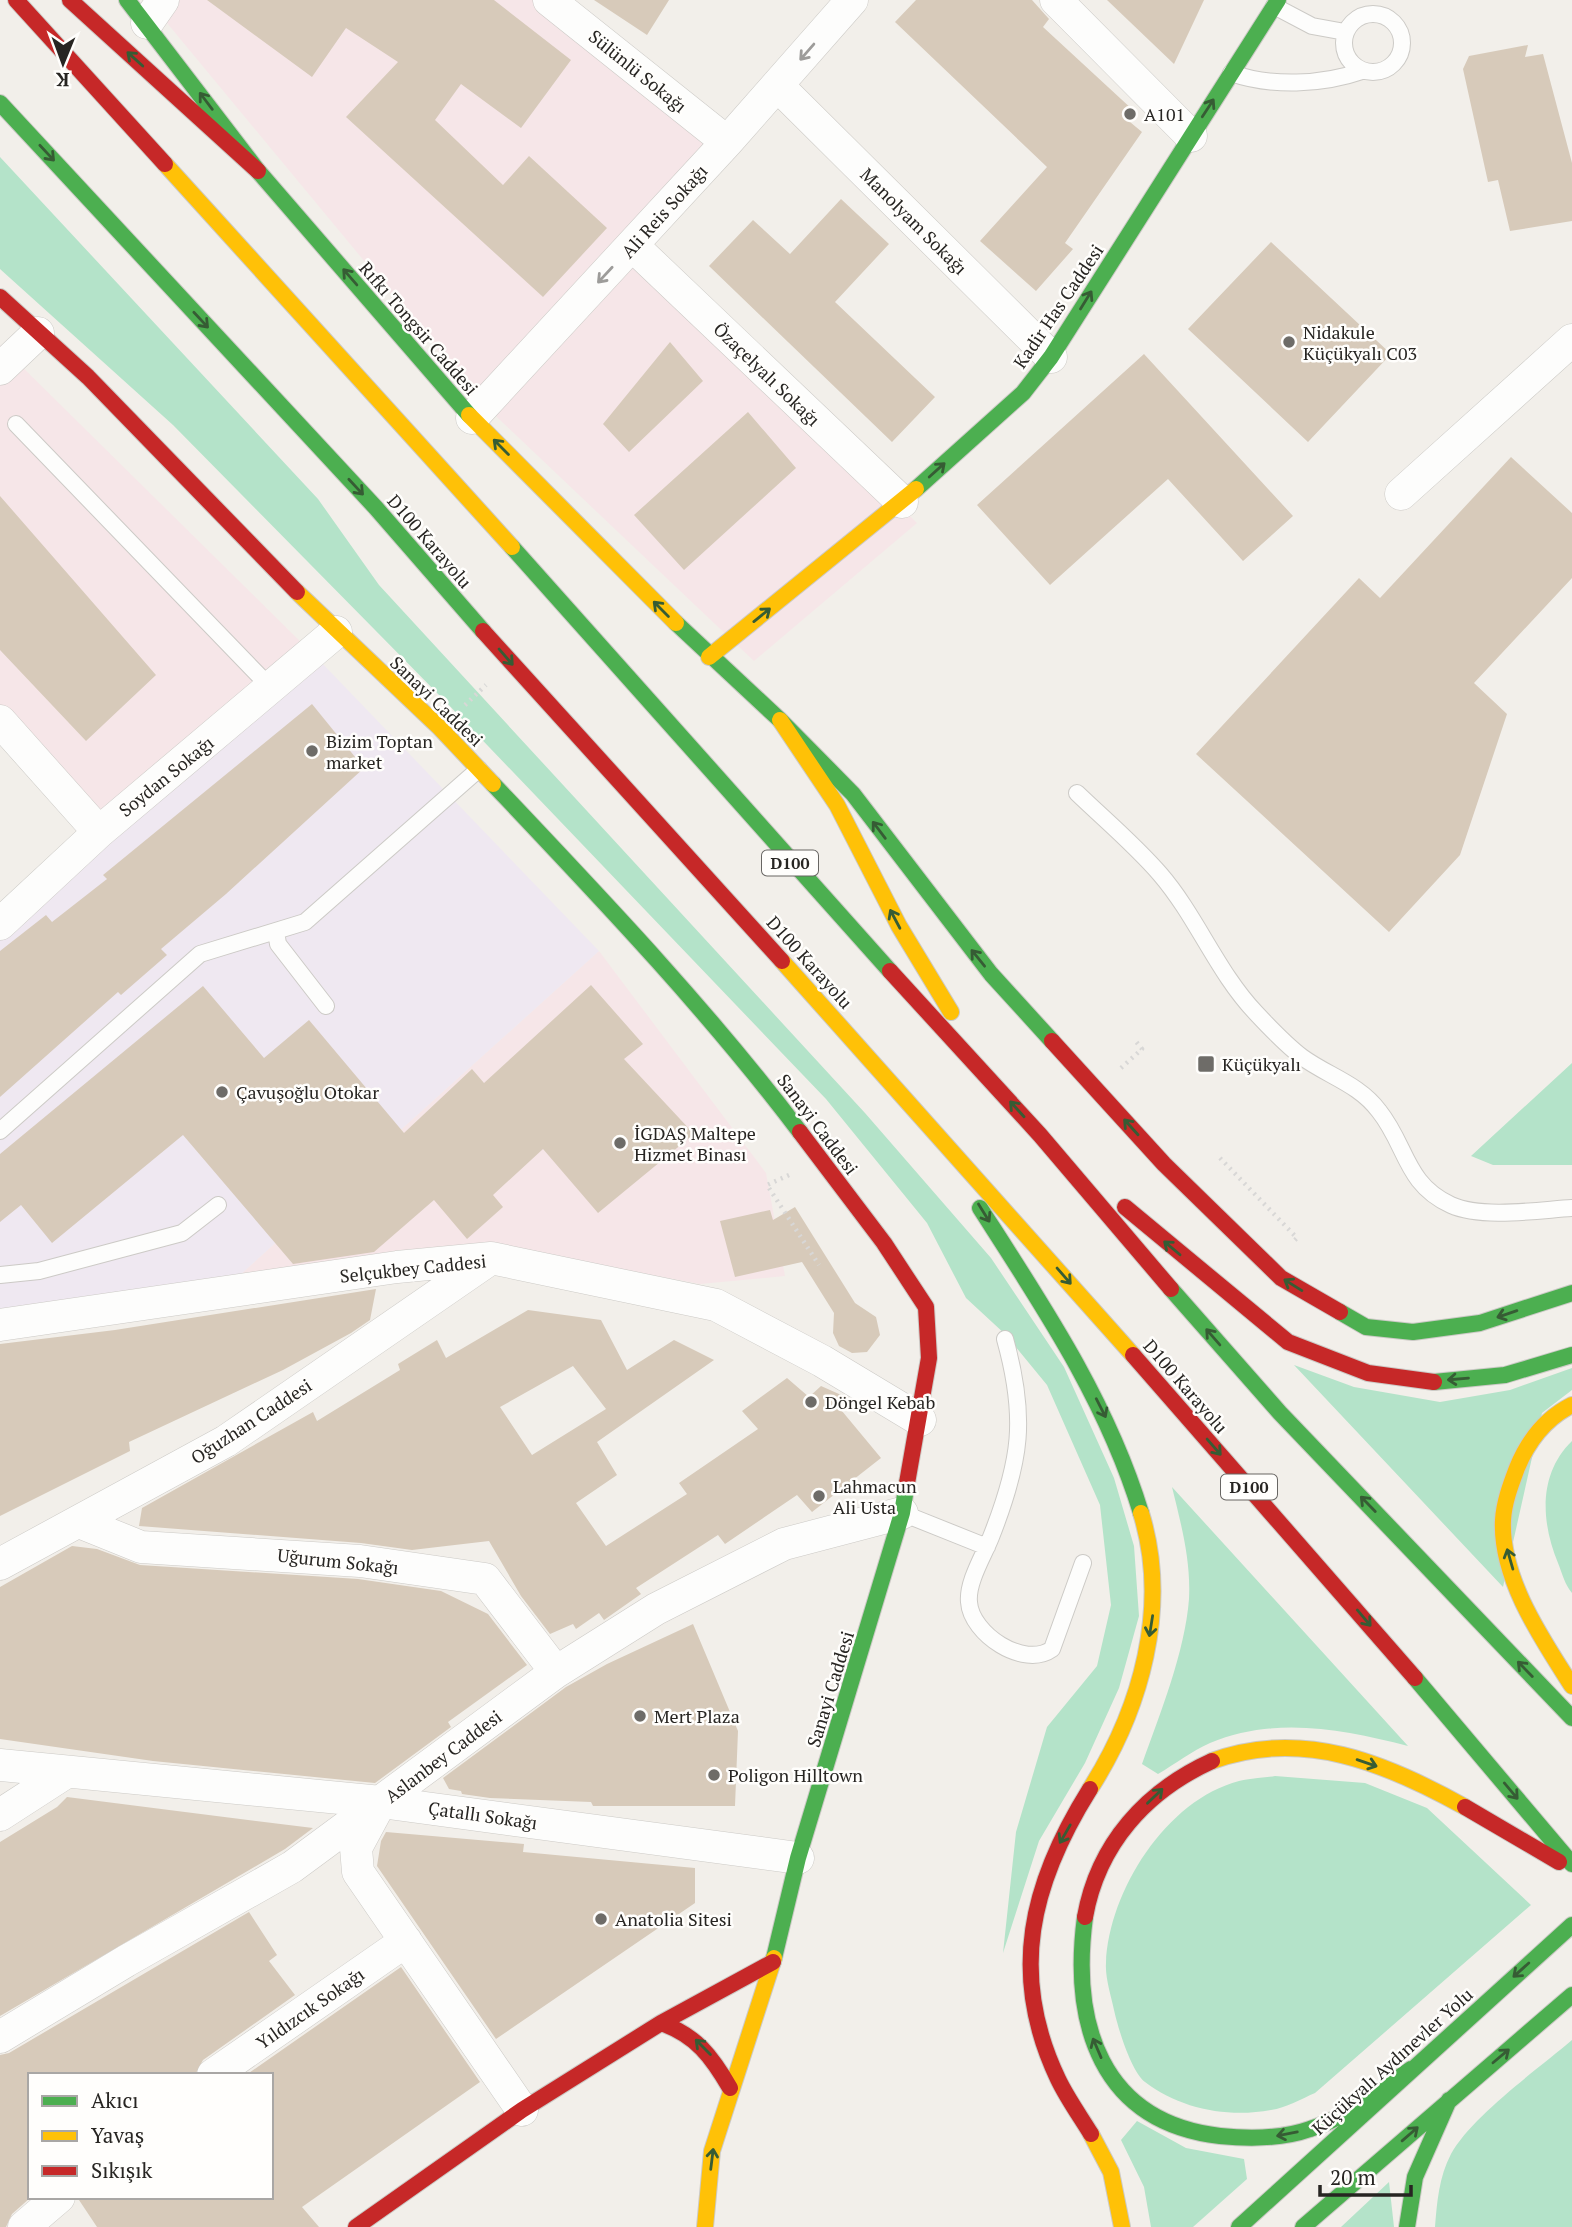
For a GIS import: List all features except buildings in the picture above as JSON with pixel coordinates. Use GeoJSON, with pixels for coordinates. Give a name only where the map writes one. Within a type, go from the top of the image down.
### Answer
{"type":"FeatureCollection","features":[{"type":"Feature","properties":{"kind":"main road","name":"D100"},"geometry":{"type":"LineString","coordinates":[[16,0],[659,709],[774,844],[1040,1135],[1101,1209],[1280,1413],[1572,1718]]}},
{"type":"Feature","properties":{"kind":"main road"},"geometry":{"type":"LineString","coordinates":[[70,0],[258,171]]}},
{"type":"Feature","properties":{"kind":"main road","name":"Kadir Has Caddesi"},"geometry":{"type":"LineString","coordinates":[[709,657],[902,502],[1023,393],[1051,357],[1276,3]]}},
{"type":"Feature","properties":{"kind":"main road","name":"Rıfkı Tongsir Caddesi"},"geometry":{"type":"LineString","coordinates":[[145,8],[258,171],[472,418],[709,657],[780,720]]}},
{"type":"Feature","properties":{"kind":"main road","name":"D100 Karayolu"},"geometry":{"type":"LineString","coordinates":[[0,103],[376,508],[510,662],[922,1114],[1356,1609],[1572,1864]]}},
{"type":"Feature","properties":{"kind":"main road","name":"Sanayi Caddesi"},"geometry":{"type":"LineString","coordinates":[[0,296],[88,377],[336,632],[440,728],[596,893],[760,1079],[884,1243],[926,1307],[929,1358],[902,1513],[799,1858],[773,1962],[730,2088],[712,2151],[705,2227]]}},
{"type":"Feature","properties":{"kind":"main road"},"geometry":{"type":"LineString","coordinates":[[780,720],[837,805],[899,926],[993,1083]]}},
{"type":"Feature","properties":{"kind":"main road"},"geometry":{"type":"LineString","coordinates":[[780,720],[853,794],[991,974],[1164,1164],[1281,1278],[1366,1327],[1413,1332],[1480,1323],[1572,1293]]}},
{"type":"Feature","properties":{"kind":"main road"},"geometry":{"type":"LineString","coordinates":[[922,1114],[1082,1372],[1118,1444],[1140,1502],[1152,1552],[1155,1604],[1147,1655],[1130,1716],[1102,1775],[1061,1840],[1039,1894],[1029,1959],[1039,2033],[1066,2094],[1104,2149],[1121,2194],[1122,2227]]}},
{"type":"Feature","properties":{"kind":"main road"},"geometry":{"type":"LineString","coordinates":[[1040,1135],[1288,1342],[1368,1373],[1434,1381],[1505,1375],[1572,1355]]}},
{"type":"Feature","properties":{"kind":"main road"},"geometry":{"type":"LineString","coordinates":[[1572,1405],[1542,1427],[1524,1451],[1512,1479],[1503,1522],[1508,1554],[1520,1589],[1541,1633],[1572,1686]]}},
{"type":"Feature","properties":{"kind":"main road"},"geometry":{"type":"LineString","coordinates":[[1411,2070],[1355,2108],[1309,2130],[1272,2137],[1234,2137],[1195,2132],[1167,2122],[1130,2101],[1109,2073],[1094,2044],[1081,1990],[1079,1961],[1080,1936],[1088,1901],[1106,1854],[1125,1829],[1166,1784],[1213,1760],[1262,1747],[1301,1747],[1348,1756],[1395,1773],[1449,1798],[1572,1869]]}},
{"type":"Feature","properties":{"kind":"main road","name":"Küçükyalı Aydınevler Yolu"},"geometry":{"type":"LineString","coordinates":[[1239,2227],[1572,1925]]}},
{"type":"Feature","properties":{"kind":"main road"},"geometry":{"type":"LineString","coordinates":[[356,2227],[522,2110],[661,2023],[773,1962]]}},
{"type":"Feature","properties":{"kind":"main road"},"geometry":{"type":"LineString","coordinates":[[1303,2227],[1572,1995]]}},
{"type":"Feature","properties":{"kind":"main road"},"geometry":{"type":"LineString","coordinates":[[661,2023],[687,2031],[711,2054],[730,2088]]}},
{"type":"Feature","properties":{"kind":"main road"},"geometry":{"type":"LineString","coordinates":[[1407,2227],[1407,2202],[1418,2164],[1449,2100]]}},
{"type":"Feature","properties":{"kind":"main road"},"geometry":{"type":"LineString","coordinates":[[374,2227],[390,2205]]}},
{"type":"Feature","properties":{"kind":"street","name":"Sülünlü Sokağı"},"geometry":{"type":"LineString","coordinates":[[550,0],[727,142]]}},
{"type":"Feature","properties":{"kind":"street","name":"Ali Reis Sokağı"},"geometry":{"type":"LineString","coordinates":[[472,418],[633,246],[852,0]]}},
{"type":"Feature","properties":{"kind":"street"},"geometry":{"type":"LineString","coordinates":[[1056,0],[1191,136]]}},
{"type":"Feature","properties":{"kind":"street","name":"Manolyam Sokağı"},"geometry":{"type":"LineString","coordinates":[[777,85],[1051,357]]}},
{"type":"Feature","properties":{"kind":"street","name":"Özaçelyalı Sokağı"},"geometry":{"type":"LineString","coordinates":[[633,246],[902,502]]}},
{"type":"Feature","properties":{"kind":"street"},"geometry":{"type":"LineString","coordinates":[[0,369],[38,333]]}},
{"type":"Feature","properties":{"kind":"street"},"geometry":{"type":"LineString","coordinates":[[1401,494],[1572,340]]}},
{"type":"Feature","properties":{"kind":"street","name":"Soydan Sokağı"},"geometry":{"type":"LineString","coordinates":[[0,924],[99,832],[336,632]]}},
{"type":"Feature","properties":{"kind":"street"},"geometry":{"type":"LineString","coordinates":[[0,722],[99,832]]}},
{"type":"Feature","properties":{"kind":"street","name":"Selçukbey Caddesi"},"geometry":{"type":"LineString","coordinates":[[0,1325],[397,1267],[491,1258],[716,1305],[822,1361],[920,1420]]}},
{"type":"Feature","properties":{"kind":"street","name":"Oğuzhan Caddesi"},"geometry":{"type":"LineString","coordinates":[[0,1564],[226,1441],[491,1258]]}},
{"type":"Feature","properties":{"kind":"street","name":"Aslanbey Caddesi"},"geometry":{"type":"LineString","coordinates":[[0,2037],[126,1961],[292,1867],[556,1672],[656,1609],[784,1544],[902,1513]]}},
{"type":"Feature","properties":{"kind":"street","name":"Uğurum Sokağı"},"geometry":{"type":"LineString","coordinates":[[79,1522],[141,1547],[360,1560],[485,1579],[556,1672]]}},
{"type":"Feature","properties":{"kind":"street","name":"Çatallı Sokağı"},"geometry":{"type":"LineString","coordinates":[[0,1765],[381,1802],[799,1858]]}},
{"type":"Feature","properties":{"kind":"street"},"geometry":{"type":"LineString","coordinates":[[0,1815],[65,1773]]}},
{"type":"Feature","properties":{"kind":"street"},"geometry":{"type":"LineString","coordinates":[[381,1802],[356,1848],[358,1872],[522,2110]]}},
{"type":"Feature","properties":{"kind":"street","name":"Yıldızcık Sokağı"},"geometry":{"type":"LineString","coordinates":[[216,2073],[406,1941]]}},
{"type":"Feature","properties":{"kind":"street"},"geometry":{"type":"LineString","coordinates":[[24,2227],[57,2199]]}},
{"type":"Feature","properties":{"kind":"lane"},"geometry":{"type":"LineString","coordinates":[[1276,3],[1312,26],[1345,32]]}},
{"type":"Feature","properties":{"kind":"lane"},"geometry":{"type":"LineString","coordinates":[[1231,73],[1263,81],[1336,80],[1362,71],[1373,73],[1393,65],[1402,46],[1397,25],[1379,7],[1359,16],[1345,32],[1345,55],[1362,71]]}},
{"type":"Feature","properties":{"kind":"lane"},"geometry":{"type":"LineString","coordinates":[[16,424],[271,688]]}},
{"type":"Feature","properties":{"kind":"lane"},"geometry":{"type":"LineString","coordinates":[[0,1131],[200,954],[305,922],[479,769]]}},
{"type":"Feature","properties":{"kind":"lane"},"geometry":{"type":"LineString","coordinates":[[1077,793],[1161,874],[1207,942],[1236,993],[1251,1009],[1303,1057],[1344,1080],[1380,1112],[1412,1173],[1426,1191],[1454,1207],[1482,1212],[1572,1208]]}},
{"type":"Feature","properties":{"kind":"lane"},"geometry":{"type":"LineString","coordinates":[[276,931],[278,944],[326,1006]]}},
{"type":"Feature","properties":{"kind":"lane"},"geometry":{"type":"LineString","coordinates":[[0,1275],[38,1270],[182,1233],[218,1205]]}},
{"type":"Feature","properties":{"kind":"lane"},"geometry":{"type":"LineString","coordinates":[[1005,1339],[1019,1402],[1019,1430],[1011,1486],[969,1594],[971,1615],[986,1634],[1032,1657],[1052,1649],[1083,1563]]}},
{"type":"Feature","properties":{"kind":"lane"},"geometry":{"type":"LineString","coordinates":[[902,1513],[987,1547]]}},
{"type":"Feature","properties":{"kind":"path"},"geometry":{"type":"LineString","coordinates":[[1220,1157],[1275,1216]]}},
{"type":"Feature","properties":{"kind":"path"},"geometry":{"type":"LineString","coordinates":[[819,1265],[767,1185],[821,1158]]}},
{"type":"Feature","properties":{"kind":"shaded area"},"geometry":{"type":"Polygon","coordinates":[[[148,0],[550,0],[720,145],[632,239],[917,523],[754,661],[481,402],[148,0]]]}},
{"type":"Feature","properties":{"kind":"shaded area"},"geometry":{"type":"Polygon","coordinates":[[[0,345],[319,660],[98,847],[0,739],[0,345]]]}},
{"type":"Feature","properties":{"kind":"shaded area"},"geometry":{"type":"Polygon","coordinates":[[[319,660],[599,951],[240,1275],[0,1311],[0,940],[98,847],[319,660]]]}},
{"type":"Feature","properties":{"kind":"shaded area"},"geometry":{"type":"Polygon","coordinates":[[[599,951],[766,1173],[785,1276],[700,1284],[482,1243],[240,1275],[599,951]]]}},
{"type":"Feature","properties":{"kind":"green space"},"geometry":{"type":"Polygon","coordinates":[[[0,157],[318,499],[379,585],[865,1113],[991,1258],[1064,1367],[1114,1478],[1134,1546],[1139,1616],[1119,1688],[1085,1763],[1039,1841],[1003,1953],[1016,1832],[1047,1727],[1097,1666],[1111,1605],[1100,1505],[1047,1385],[1006,1335],[966,1298],[927,1223],[826,1099],[444,700],[173,425],[0,269],[0,157]]]}},
{"type":"Feature","properties":{"kind":"green space"},"geometry":{"type":"Polygon","coordinates":[[[1572,1063],[1572,1165],[1493,1165],[1471,1156],[1572,1063]]]}},
{"type":"Feature","properties":{"kind":"green space"},"geometry":{"type":"Polygon","coordinates":[[[1294,1365],[1354,1387],[1440,1402],[1510,1390],[1572,1368],[1572,1390],[1542,1413],[1503,1587],[1294,1365]]]}},
{"type":"Feature","properties":{"kind":"green space"},"geometry":{"type":"Polygon","coordinates":[[[1572,1441],[1572,1593],[1552,1547],[1546,1499],[1553,1468],[1572,1441]]]}},
{"type":"Feature","properties":{"kind":"green space"},"geometry":{"type":"Polygon","coordinates":[[[1172,1487],[1408,1746],[1333,1730],[1284,1728],[1234,1735],[1210,1743],[1158,1774],[1142,1764],[1164,1704],[1187,1619],[1187,1556],[1172,1487]]]}},
{"type":"Feature","properties":{"kind":"green space"},"geometry":{"type":"Polygon","coordinates":[[[1275,1776],[1365,1783],[1427,1808],[1531,1905],[1315,2093],[1271,2110],[1221,2112],[1173,2099],[1145,2082],[1135,2069],[1119,2027],[1107,1981],[1106,1963],[1110,1935],[1130,1879],[1146,1852],[1166,1828],[1188,1807],[1212,1791],[1239,1781],[1275,1776]]]}},
{"type":"Feature","properties":{"kind":"green space"},"geometry":{"type":"Polygon","coordinates":[[[1572,2040],[1572,2227],[1435,2227],[1441,2181],[1451,2154],[1461,2139],[1490,2109],[1572,2040]]]}},
{"type":"Feature","properties":{"kind":"green space"},"geometry":{"type":"Polygon","coordinates":[[[1137,2121],[1186,2148],[1244,2159],[1247,2179],[1193,2227],[1151,2227],[1144,2187],[1121,2140],[1137,2121]]]}},
{"type":"Feature","properties":{"kind":"green space"},"geometry":{"type":"Polygon","coordinates":[[[1389,2182],[1394,2227],[1341,2227],[1389,2182]]]}},
{"type":"Feature","properties":{"kind":"traffic: fast"},"geometry":{"type":"LineString","coordinates":[[127,0],[258,171],[469,415]]}},
{"type":"Feature","properties":{"kind":"traffic: fast"},"geometry":{"type":"LineString","coordinates":[[916,489],[1023,393],[1051,357],[1278,0]]}},
{"type":"Feature","properties":{"kind":"traffic: fast"},"geometry":{"type":"LineString","coordinates":[[0,103],[376,508],[483,631]]}},
{"type":"Feature","properties":{"kind":"traffic: fast"},"geometry":{"type":"LineString","coordinates":[[512,547],[890,971]]}},
{"type":"Feature","properties":{"kind":"traffic: fast"},"geometry":{"type":"LineString","coordinates":[[676,623],[780,720],[853,794],[991,974],[1052,1041]]}},
{"type":"Feature","properties":{"kind":"traffic: fast"},"geometry":{"type":"LineString","coordinates":[[493,784],[690,997],[800,1132]]}},
{"type":"Feature","properties":{"kind":"traffic: fast"},"geometry":{"type":"LineString","coordinates":[[980,1208],[1050,1318],[1092,1393],[1127,1472],[1141,1513]]}},
{"type":"Feature","properties":{"kind":"traffic: fast"},"geometry":{"type":"LineString","coordinates":[[1171,1289],[1280,1413],[1572,1718]]}},
{"type":"Feature","properties":{"kind":"traffic: fast"},"geometry":{"type":"LineString","coordinates":[[1340,1312],[1366,1327],[1413,1332],[1480,1323],[1572,1293]]}},
{"type":"Feature","properties":{"kind":"traffic: fast"},"geometry":{"type":"LineString","coordinates":[[1434,1382],[1505,1375],[1572,1355]]}},
{"type":"Feature","properties":{"kind":"traffic: fast"},"geometry":{"type":"LineString","coordinates":[[774,1958],[798,1858],[902,1513],[907,1483]]}},
{"type":"Feature","properties":{"kind":"traffic: fast"},"geometry":{"type":"LineString","coordinates":[[1415,1678],[1572,1864]]}},
{"type":"Feature","properties":{"kind":"traffic: fast"},"geometry":{"type":"LineString","coordinates":[[1085,1917],[1083,1994],[1090,2029],[1102,2061],[1121,2089],[1146,2111],[1179,2127],[1243,2138],[1299,2132],[1324,2124],[1350,2111],[1411,2069]]}},
{"type":"Feature","properties":{"kind":"traffic: fast"},"geometry":{"type":"LineString","coordinates":[[1239,2227],[1572,1925]]}},
{"type":"Feature","properties":{"kind":"traffic: fast"},"geometry":{"type":"LineString","coordinates":[[1303,2227],[1572,1995]]}},
{"type":"Feature","properties":{"kind":"traffic: fast"},"geometry":{"type":"LineString","coordinates":[[1407,2227],[1415,2177],[1449,2100]]}},
{"type":"Feature","properties":{"kind":"traffic: slow"},"geometry":{"type":"LineString","coordinates":[[165,164],[512,547]]}},
{"type":"Feature","properties":{"kind":"traffic: slow"},"geometry":{"type":"LineString","coordinates":[[469,415],[676,623]]}},
{"type":"Feature","properties":{"kind":"traffic: slow"},"geometry":{"type":"LineString","coordinates":[[709,657],[916,489]]}},
{"type":"Feature","properties":{"kind":"traffic: slow"},"geometry":{"type":"LineString","coordinates":[[297,592],[440,728],[493,784]]}},
{"type":"Feature","properties":{"kind":"traffic: slow"},"geometry":{"type":"LineString","coordinates":[[780,720],[837,805],[899,926],[951,1012]]}},
{"type":"Feature","properties":{"kind":"traffic: slow"},"geometry":{"type":"LineString","coordinates":[[782,961],[1133,1355]]}},
{"type":"Feature","properties":{"kind":"traffic: slow"},"geometry":{"type":"LineString","coordinates":[[1572,1405],[1546,1424],[1527,1449],[1510,1487],[1503,1520],[1508,1564],[1516,1586],[1536,1628],[1572,1686]]}},
{"type":"Feature","properties":{"kind":"traffic: slow"},"geometry":{"type":"LineString","coordinates":[[1090,1789],[1124,1725],[1146,1656],[1152,1585],[1149,1549],[1141,1513]]}},
{"type":"Feature","properties":{"kind":"traffic: slow"},"geometry":{"type":"LineString","coordinates":[[1212,1761],[1245,1752],[1278,1748],[1311,1749],[1374,1764],[1465,1807]]}},
{"type":"Feature","properties":{"kind":"traffic: slow"},"geometry":{"type":"LineString","coordinates":[[705,2227],[712,2151],[774,1958]]}},
{"type":"Feature","properties":{"kind":"traffic: slow"},"geometry":{"type":"LineString","coordinates":[[1091,2134],[1111,2172],[1122,2227]]}},
{"type":"Feature","properties":{"kind":"traffic: jam"},"geometry":{"type":"LineString","coordinates":[[16,0],[165,164]]}},
{"type":"Feature","properties":{"kind":"traffic: jam"},"geometry":{"type":"LineString","coordinates":[[70,0],[258,171]]}},
{"type":"Feature","properties":{"kind":"traffic: jam"},"geometry":{"type":"LineString","coordinates":[[0,297],[88,377],[297,592]]}},
{"type":"Feature","properties":{"kind":"traffic: jam"},"geometry":{"type":"LineString","coordinates":[[483,631],[782,961]]}},
{"type":"Feature","properties":{"kind":"traffic: jam"},"geometry":{"type":"LineString","coordinates":[[890,971],[1040,1135],[1171,1289]]}},
{"type":"Feature","properties":{"kind":"traffic: jam"},"geometry":{"type":"LineString","coordinates":[[1052,1041],[1164,1164],[1281,1278],[1340,1312]]}},
{"type":"Feature","properties":{"kind":"traffic: jam"},"geometry":{"type":"LineString","coordinates":[[800,1132],[884,1243],[926,1307],[929,1358],[907,1483]]}},
{"type":"Feature","properties":{"kind":"traffic: jam"},"geometry":{"type":"LineString","coordinates":[[1125,1207],[1288,1342],[1368,1373],[1434,1382]]}},
{"type":"Feature","properties":{"kind":"traffic: jam"},"geometry":{"type":"LineString","coordinates":[[1133,1355],[1415,1678]]}},
{"type":"Feature","properties":{"kind":"traffic: jam"},"geometry":{"type":"LineString","coordinates":[[1085,1917],[1101,1866],[1113,1843],[1129,1823],[1146,1804],[1166,1788],[1212,1761]]}},
{"type":"Feature","properties":{"kind":"traffic: jam"},"geometry":{"type":"LineString","coordinates":[[1090,1789],[1053,1859],[1041,1894],[1033,1930],[1031,1966],[1034,2003],[1043,2040],[1058,2079],[1091,2134]]}},
{"type":"Feature","properties":{"kind":"traffic: jam"},"geometry":{"type":"LineString","coordinates":[[1465,1807],[1559,1862]]}},
{"type":"Feature","properties":{"kind":"traffic: jam"},"geometry":{"type":"LineString","coordinates":[[356,2227],[522,2110],[661,2023],[773,1962]]}},
{"type":"Feature","properties":{"kind":"traffic: jam"},"geometry":{"type":"LineString","coordinates":[[661,2023],[684,2034],[702,2048],[730,2088]]}},
{"type":"Feature","properties":{"kind":"place","name":"A101"},"geometry":{"type":"Point","coordinates":[1130,114]}},
{"type":"Feature","properties":{"kind":"place","name":"Nidakule Küçükyalı C03"},"geometry":{"type":"Point","coordinates":[1289,342]}},
{"type":"Feature","properties":{"kind":"place","name":"Bizim Toptan market"},"geometry":{"type":"Point","coordinates":[312,751]}},
{"type":"Feature","properties":{"kind":"place","name":"Küçükyalı"},"geometry":{"type":"Point","coordinates":[1206,1064]}},
{"type":"Feature","properties":{"kind":"place","name":"Çavuşoğlu Otokar"},"geometry":{"type":"Point","coordinates":[222,1092]}},
{"type":"Feature","properties":{"kind":"place","name":"İGDAŞ Maltepe Hizmet Binası"},"geometry":{"type":"Point","coordinates":[620,1143]}},
{"type":"Feature","properties":{"kind":"place","name":"Döngel Kebab"},"geometry":{"type":"Point","coordinates":[811,1402]}},
{"type":"Feature","properties":{"kind":"place","name":"Lahmacun Ali Usta"},"geometry":{"type":"Point","coordinates":[819,1496]}},
{"type":"Feature","properties":{"kind":"place","name":"Mert Plaza"},"geometry":{"type":"Point","coordinates":[640,1716]}},
{"type":"Feature","properties":{"kind":"place","name":"Poligon Hilltown"},"geometry":{"type":"Point","coordinates":[714,1775]}},
{"type":"Feature","properties":{"kind":"place","name":"Anatolia Sitesi"},"geometry":{"type":"Point","coordinates":[601,1919]}}]}
